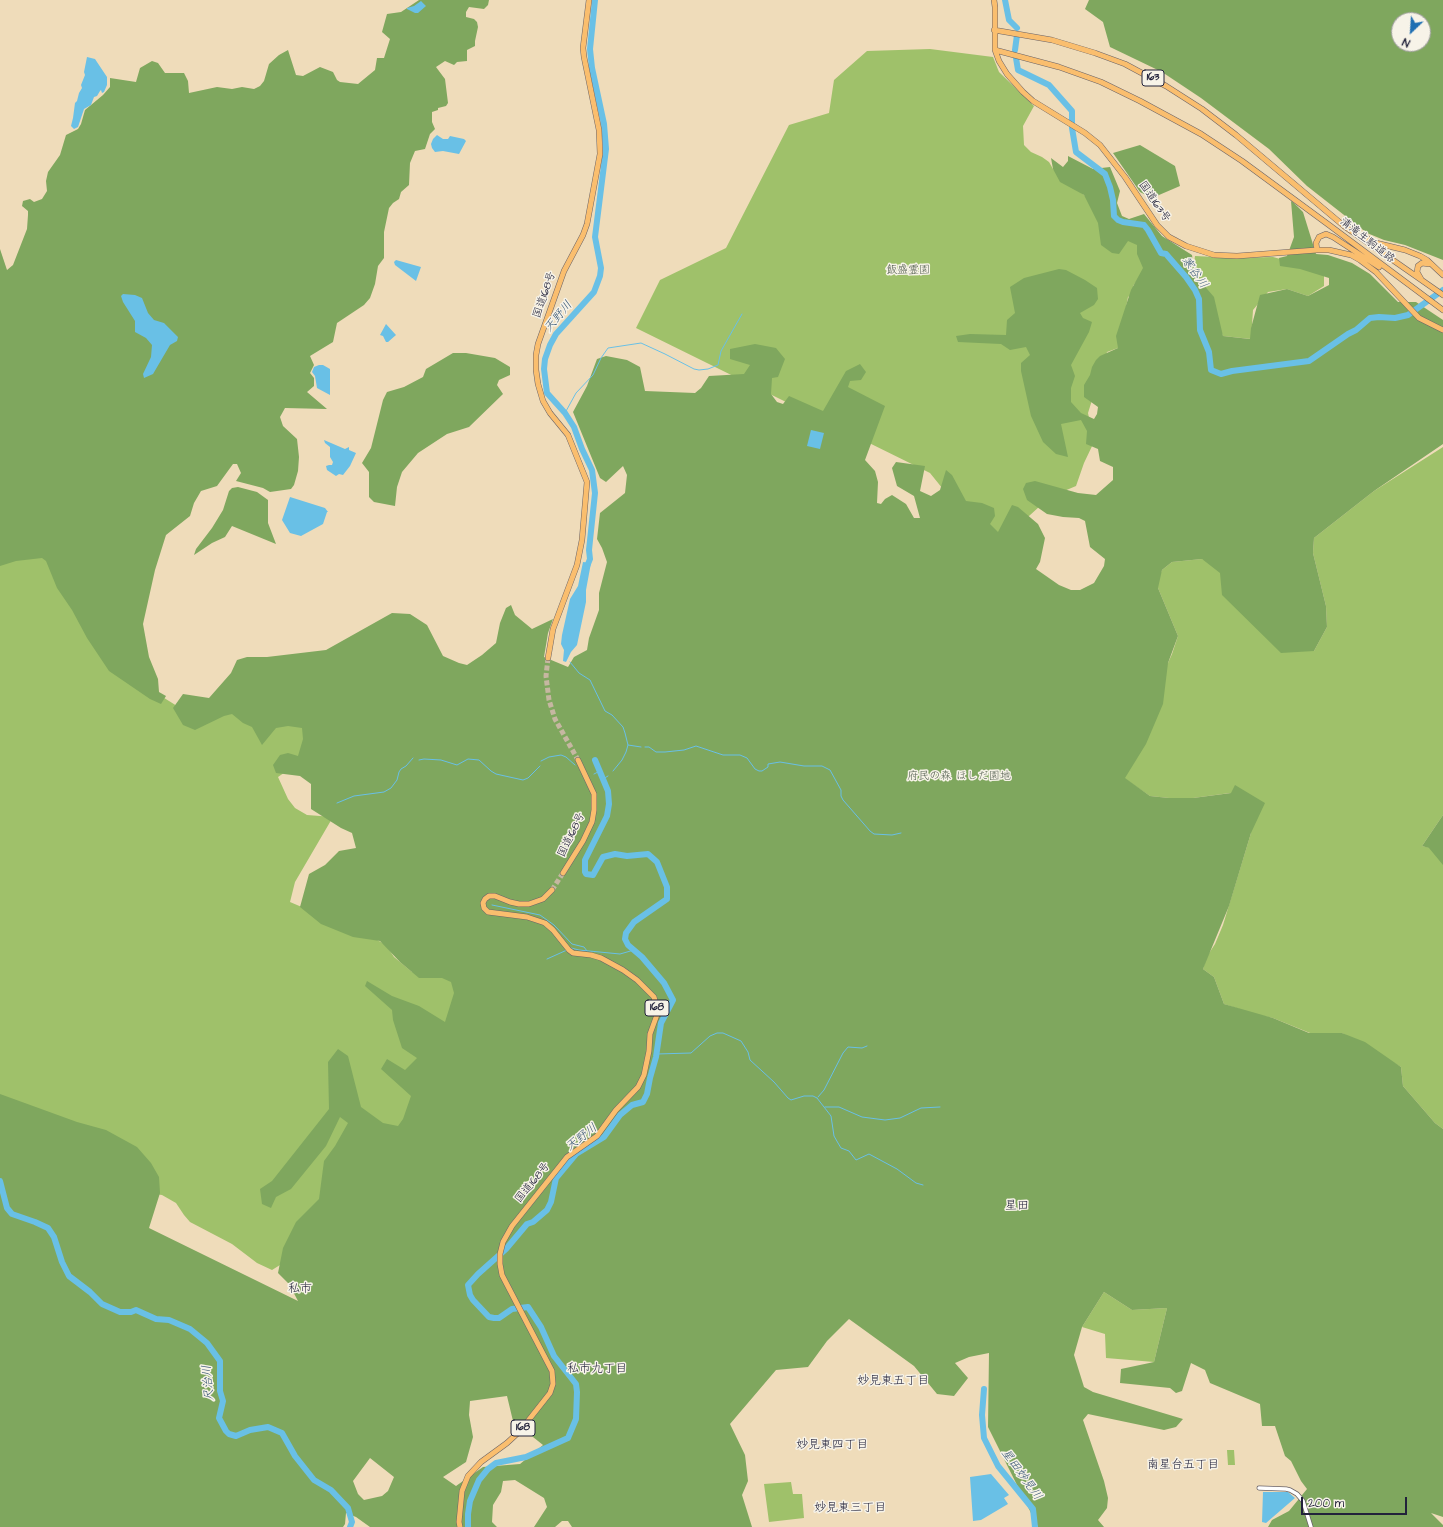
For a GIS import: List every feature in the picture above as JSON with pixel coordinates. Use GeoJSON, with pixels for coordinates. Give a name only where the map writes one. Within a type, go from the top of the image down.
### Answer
{"type":"FeatureCollection","features":[{"type":"Feature","properties":{"kind":"highway","name":"国道168号"},"geometry":{"type":"LineString","coordinates":[[548,658],[553,629],[577,565],[582,540],[587,482],[568,435],[550,413],[543,401],[538,384],[536,355],[538,344],[564,271],[583,235],[587,224],[600,154],[599,130],[584,57],[588,0]]}},
{"type":"Feature","properties":{"kind":"highway","name":"国道163号"},"geometry":{"type":"LineString","coordinates":[[994,0],[995,50],[1002,67],[1023,92],[1045,109],[1070,123],[1100,145],[1125,177],[1157,225],[1166,234],[1177,241],[1205,253],[1226,256],[1316,250],[1341,252],[1360,260],[1376,272],[1419,318],[1443,330]]}},
{"type":"Feature","properties":{"kind":"highway","name":"清滝生駒道路"},"geometry":{"type":"LineString","coordinates":[[994,30],[1033,36],[1069,44],[1139,70],[1202,109],[1236,135],[1355,235],[1440,293]]}},
{"type":"Feature","properties":{"kind":"highway","name":"清滝生駒道路"},"geometry":{"type":"LineString","coordinates":[[995,50],[1059,67],[1121,91],[1201,134],[1278,188],[1443,310]]}},
{"type":"Feature","properties":{"kind":"highway","name":"163"},"geometry":{"type":"LineString","coordinates":[[1311,199],[1367,239],[1413,253],[1427,260],[1440,272]]}},
{"type":"Feature","properties":{"kind":"highway","name":"163"},"geometry":{"type":"LineString","coordinates":[[1316,250],[1318,237],[1323,234],[1329,234],[1405,283]]}},
{"type":"Feature","properties":{"kind":"highway","name":"163"},"geometry":{"type":"LineString","coordinates":[[1440,272],[1425,263],[1419,264],[1416,268],[1418,275],[1440,293]]}},
{"type":"Feature","properties":{"kind":"highway","name":"国道168号"},"geometry":{"type":"LineString","coordinates":[[563,873],[583,841],[592,822],[594,810],[594,794],[578,760]]}},
{"type":"Feature","properties":{"kind":"highway","name":"国道168号"},"geometry":{"type":"LineString","coordinates":[[460,1527],[459,1522],[462,1491],[468,1476],[481,1462],[507,1443],[520,1431],[544,1400],[552,1387],[554,1379],[552,1371],[502,1275],[500,1250],[503,1242],[512,1226],[567,1157],[597,1136],[616,1110],[638,1087],[644,1075],[649,1051],[650,1034],[658,1012],[654,997],[637,980],[623,970],[601,958],[573,953],[545,923],[527,917],[488,912],[484,908],[483,903],[489,896],[495,896],[519,904],[529,904],[544,899],[552,890]]}},
{"type":"Feature","properties":{"kind":"street"},"geometry":{"type":"LineString","coordinates":[[1259,1488],[1286,1489],[1297,1494],[1303,1501],[1311,1527]]}},
{"type":"Feature","properties":{"kind":"green space"},"geometry":{"type":"Polygon","coordinates":[[[419,0],[489,0],[488,5],[484,9],[469,7],[466,12],[466,17],[474,19],[477,22],[478,27],[475,46],[467,50],[467,61],[457,62],[454,65],[445,61],[436,67],[445,79],[448,103],[446,106],[438,108],[438,110],[432,112],[432,122],[435,129],[430,134],[425,149],[415,151],[410,163],[409,185],[401,192],[399,199],[389,208],[384,232],[384,258],[378,266],[375,284],[370,298],[364,305],[337,323],[333,342],[310,356],[314,365],[310,373],[314,378],[314,386],[307,392],[327,409],[285,408],[280,417],[283,426],[297,439],[299,457],[298,471],[294,485],[291,489],[270,492],[263,488],[236,481],[241,473],[237,464],[233,464],[217,486],[201,491],[194,503],[190,516],[166,535],[155,570],[143,624],[149,657],[158,679],[159,692],[166,696],[161,704],[150,699],[109,671],[57,588],[46,561],[42,558],[16,561],[0,566],[0,249],[7,270],[13,265],[27,229],[28,211],[22,206],[23,201],[30,199],[34,202],[42,199],[47,191],[46,181],[48,172],[60,155],[66,135],[78,129],[85,110],[110,87],[110,78],[136,82],[140,68],[152,61],[158,63],[165,73],[184,73],[188,81],[189,93],[217,87],[232,89],[242,87],[254,89],[260,86],[264,81],[269,64],[279,55],[288,50],[296,75],[303,76],[320,67],[333,72],[337,80],[340,82],[358,84],[375,70],[377,58],[384,58],[390,39],[382,32],[387,14],[401,12],[419,0]]]}},
{"type":"Feature","properties":{"kind":"green space"},"geometry":{"type":"Polygon","coordinates":[[[1089,0],[1443,0],[1443,260],[1405,245],[1384,240],[1367,233],[1307,186],[1269,149],[1201,98],[1162,72],[1110,47],[1103,22],[1085,9],[1089,0]]]}},
{"type":"Feature","properties":{"kind":"green space","name":"飯盛霊園"},"geometry":{"type":"Polygon","coordinates":[[[930,49],[993,57],[999,72],[1034,106],[1023,126],[1024,145],[1031,152],[1049,162],[1053,169],[1091,201],[1128,241],[1136,240],[1145,264],[1143,272],[1133,286],[1135,292],[1128,297],[1118,348],[1107,352],[1088,413],[1094,442],[1084,463],[1076,486],[1050,497],[998,544],[955,504],[930,473],[636,328],[660,280],[726,248],[789,125],[829,113],[834,80],[867,51],[930,49]]]}},
{"type":"Feature","properties":{"kind":"green space"},"geometry":{"type":"Polygon","coordinates":[[[1140,145],[1175,166],[1180,186],[1152,198],[1140,192],[1113,153],[1140,145]]]}},
{"type":"Feature","properties":{"kind":"green space","name":"府民の森 ほしだ園地"},"geometry":{"type":"Polygon","coordinates":[[[1068,156],[1093,169],[1110,167],[1120,191],[1117,203],[1122,216],[1129,219],[1144,214],[1162,236],[1192,255],[1195,275],[1214,297],[1223,336],[1250,339],[1251,328],[1260,295],[1287,289],[1308,296],[1329,285],[1329,278],[1300,269],[1280,266],[1279,258],[1287,256],[1294,237],[1291,201],[1303,212],[1316,254],[1328,255],[1352,263],[1370,274],[1398,302],[1416,302],[1443,320],[1443,444],[1374,491],[1314,538],[1313,553],[1326,606],[1327,627],[1314,651],[1281,653],[1222,595],[1220,573],[1202,559],[1172,562],[1162,570],[1158,588],[1178,636],[1168,663],[1163,704],[1146,744],[1125,778],[1150,796],[1193,798],[1231,793],[1235,785],[1265,803],[1251,833],[1229,906],[1203,969],[1214,977],[1224,1004],[1273,1018],[1309,1033],[1342,1033],[1365,1042],[1401,1067],[1403,1086],[1435,1123],[1443,1129],[1443,1517],[1431,1513],[1443,1525],[1443,1527],[1268,1527],[1272,1520],[1289,1511],[1307,1489],[1301,1481],[1291,1461],[1285,1456],[1275,1426],[1262,1426],[1260,1404],[1210,1383],[1205,1370],[1191,1363],[1182,1391],[1176,1393],[1170,1388],[1120,1383],[1121,1369],[1154,1362],[1167,1308],[1132,1310],[1104,1292],[1082,1327],[1074,1355],[1084,1387],[1093,1392],[1183,1419],[1176,1427],[1164,1430],[1088,1414],[1083,1420],[1104,1481],[1108,1498],[1107,1508],[1098,1520],[1104,1527],[1038,1527],[988,1427],[989,1353],[969,1357],[955,1363],[968,1378],[954,1396],[937,1394],[914,1366],[849,1319],[827,1341],[808,1367],[776,1370],[730,1424],[745,1455],[748,1481],[742,1495],[752,1527],[572,1527],[568,1521],[562,1521],[555,1527],[534,1527],[547,1507],[544,1498],[515,1480],[503,1481],[501,1492],[493,1505],[492,1522],[497,1527],[370,1527],[356,1517],[346,1513],[345,1524],[343,1527],[0,1527],[0,1094],[77,1122],[106,1130],[137,1147],[151,1163],[159,1177],[160,1193],[149,1228],[298,1301],[289,1284],[278,1273],[283,1248],[296,1222],[319,1199],[324,1161],[335,1146],[348,1123],[340,1117],[326,1146],[291,1189],[276,1197],[271,1208],[262,1204],[260,1189],[272,1181],[329,1109],[328,1062],[338,1049],[348,1056],[361,1107],[383,1123],[398,1126],[403,1119],[411,1096],[381,1069],[387,1059],[405,1070],[417,1058],[402,1048],[393,1020],[392,1010],[365,986],[367,981],[392,996],[419,1006],[445,1022],[454,993],[451,982],[442,978],[419,978],[400,962],[380,941],[353,937],[321,924],[300,907],[309,874],[325,865],[339,851],[356,848],[352,833],[341,828],[311,809],[311,784],[300,776],[276,773],[273,765],[280,755],[288,753],[298,756],[303,739],[302,728],[288,726],[276,728],[262,745],[252,727],[243,723],[232,714],[224,716],[195,730],[183,725],[173,708],[183,694],[209,698],[231,673],[237,660],[247,657],[267,657],[326,650],[392,613],[410,614],[427,625],[443,656],[467,665],[496,643],[500,623],[506,608],[511,605],[515,615],[532,629],[553,619],[548,633],[544,657],[568,667],[574,657],[587,650],[589,638],[599,610],[599,593],[607,562],[597,539],[600,513],[625,493],[627,475],[623,466],[606,482],[600,478],[573,412],[587,386],[597,359],[606,356],[627,360],[640,367],[645,391],[695,393],[701,388],[709,376],[744,374],[750,365],[730,359],[730,349],[755,344],[776,348],[785,359],[778,377],[772,378],[771,394],[777,402],[783,404],[789,396],[823,411],[846,371],[860,364],[866,372],[861,380],[850,381],[848,387],[885,406],[865,460],[875,471],[878,482],[877,503],[881,504],[885,499],[892,495],[906,504],[914,518],[920,518],[914,496],[897,486],[892,468],[896,462],[925,466],[920,491],[931,496],[940,490],[946,470],[952,475],[966,501],[982,503],[994,508],[995,516],[990,524],[998,532],[1012,505],[1018,507],[1038,524],[1045,538],[1040,562],[1036,569],[1059,585],[1071,590],[1080,590],[1094,583],[1104,566],[1105,559],[1090,547],[1085,521],[1079,518],[1047,514],[1027,500],[1023,489],[1026,483],[1035,481],[1078,493],[1096,495],[1113,480],[1113,467],[1100,461],[1098,449],[1086,444],[1087,431],[1081,420],[1061,424],[1068,457],[1056,454],[1043,442],[1031,416],[1021,371],[1021,363],[1030,355],[1026,347],[1010,350],[1001,344],[958,342],[956,336],[970,334],[1006,335],[1007,320],[1015,313],[1010,287],[1024,278],[1059,269],[1066,270],[1085,280],[1097,288],[1098,299],[1094,305],[1080,313],[1083,318],[1092,322],[1089,332],[1071,365],[1075,376],[1071,388],[1071,402],[1081,413],[1094,419],[1097,414],[1098,407],[1084,397],[1084,385],[1096,360],[1100,356],[1118,348],[1116,336],[1131,290],[1143,268],[1137,254],[1137,245],[1128,241],[1119,254],[1112,253],[1101,245],[1098,223],[1084,195],[1060,182],[1053,169],[1051,158],[1063,167],[1068,161],[1068,156]],[[507,1396],[470,1401],[469,1415],[473,1437],[466,1462],[443,1477],[456,1486],[483,1467],[520,1464],[543,1445],[513,1421],[507,1396]],[[370,1458],[353,1481],[358,1494],[364,1500],[382,1496],[388,1491],[394,1477],[370,1458]]]}},
{"type":"Feature","properties":{"kind":"green space"},"geometry":{"type":"Polygon","coordinates":[[[1195,256],[1235,258],[1273,257],[1324,271],[1324,286],[1308,296],[1287,289],[1268,292],[1253,310],[1251,339],[1223,336],[1205,291],[1193,272],[1195,256]]]}},
{"type":"Feature","properties":{"kind":"green space"},"geometry":{"type":"Polygon","coordinates":[[[453,353],[466,353],[495,358],[510,367],[510,375],[499,380],[497,385],[503,394],[469,427],[447,434],[418,453],[402,472],[397,487],[395,506],[374,502],[369,497],[369,472],[362,463],[371,448],[383,400],[387,392],[404,387],[423,377],[426,369],[453,353]]]}},
{"type":"Feature","properties":{"kind":"green space"},"geometry":{"type":"Polygon","coordinates":[[[1443,447],[1443,815],[1422,846],[1443,851],[1443,1129],[1435,1123],[1403,1086],[1401,1067],[1342,1033],[1310,1033],[1273,1018],[1254,1014],[1224,1004],[1214,977],[1203,969],[1206,958],[1215,944],[1223,925],[1251,833],[1240,798],[1230,793],[1193,798],[1150,796],[1125,779],[511,1248],[1168,663],[1178,636],[1158,588],[1157,582],[1162,570],[1172,562],[1202,559],[1217,563],[1314,651],[1327,627],[1326,606],[1313,553],[1314,538],[1374,491],[1443,447]]]}},
{"type":"Feature","properties":{"kind":"green space"},"geometry":{"type":"Polygon","coordinates":[[[238,487],[257,492],[268,500],[268,523],[276,544],[232,526],[225,537],[212,543],[194,555],[196,549],[212,528],[223,510],[229,491],[232,488],[238,487]]]}},
{"type":"Feature","properties":{"kind":"green space"},"geometry":{"type":"Polygon","coordinates":[[[23,511],[153,691],[177,706],[300,704],[307,757],[278,777],[288,799],[295,808],[307,815],[333,817],[295,882],[290,902],[372,937],[386,945],[394,957],[412,972],[456,976],[466,1071],[322,1204],[280,1265],[272,1270],[257,1263],[232,1244],[190,1222],[176,1203],[162,1195],[154,1194],[0,1307],[0,518],[23,511]]]}},
{"type":"Feature","properties":{"kind":"green space"},"geometry":{"type":"Polygon","coordinates":[[[1443,815],[1443,865],[1429,848],[1422,846],[1443,815]]]}},
{"type":"Feature","properties":{"kind":"green space"},"geometry":{"type":"Polygon","coordinates":[[[1104,1292],[1132,1310],[1167,1308],[1154,1362],[1106,1358],[1105,1334],[1082,1327],[1104,1292]]]}},
{"type":"Feature","properties":{"kind":"green space"},"geometry":{"type":"Polygon","coordinates":[[[1227,1450],[1234,1450],[1235,1465],[1228,1465],[1227,1450]]]}},
{"type":"Feature","properties":{"kind":"green space"},"geometry":{"type":"Polygon","coordinates":[[[791,1482],[793,1494],[802,1494],[804,1518],[769,1522],[764,1484],[791,1482]]]}},
{"type":"Feature","properties":{"kind":"water"},"geometry":{"type":"Polygon","coordinates":[[[421,1],[426,6],[418,13],[407,9],[414,6],[421,1]]]}},
{"type":"Feature","properties":{"kind":"water"},"geometry":{"type":"Polygon","coordinates":[[[87,57],[95,59],[107,77],[107,85],[104,92],[102,93],[101,90],[97,96],[94,97],[91,105],[84,109],[78,127],[74,129],[71,126],[75,103],[82,88],[81,85],[85,75],[84,72],[87,57]]]}},
{"type":"Feature","properties":{"kind":"water"},"geometry":{"type":"Polygon","coordinates":[[[437,135],[443,139],[448,139],[450,136],[464,139],[466,141],[459,154],[443,151],[435,152],[431,144],[437,135]]]}},
{"type":"Feature","properties":{"kind":"water"},"geometry":{"type":"Polygon","coordinates":[[[396,260],[421,267],[416,281],[395,265],[394,262],[396,260]]]}},
{"type":"Feature","properties":{"kind":"water"},"geometry":{"type":"Polygon","coordinates":[[[123,294],[135,295],[142,298],[148,313],[154,320],[164,323],[178,337],[177,341],[170,345],[153,374],[144,378],[143,374],[151,357],[152,345],[146,338],[135,332],[135,321],[123,302],[121,296],[123,294]]]}},
{"type":"Feature","properties":{"kind":"water"},"geometry":{"type":"Polygon","coordinates":[[[386,324],[396,335],[388,342],[386,342],[383,336],[380,335],[386,324]]]}},
{"type":"Feature","properties":{"kind":"water"},"geometry":{"type":"Polygon","coordinates":[[[323,365],[330,369],[330,395],[317,388],[315,376],[312,372],[314,367],[323,365]]]}},
{"type":"Feature","properties":{"kind":"water"},"geometry":{"type":"Polygon","coordinates":[[[811,430],[824,433],[820,449],[807,446],[811,430]]]}},
{"type":"Feature","properties":{"kind":"water"},"geometry":{"type":"Polygon","coordinates":[[[324,440],[345,449],[349,447],[349,450],[356,453],[350,466],[343,475],[339,474],[336,476],[327,470],[326,466],[332,465],[333,462],[330,457],[330,447],[324,440]]]}},
{"type":"Feature","properties":{"kind":"water"},"geometry":{"type":"Polygon","coordinates":[[[290,497],[325,508],[328,512],[323,524],[301,536],[290,533],[282,520],[290,497]]]}},
{"type":"Feature","properties":{"kind":"water"},"geometry":{"type":"Polygon","coordinates":[[[583,562],[591,563],[586,590],[586,602],[577,645],[571,652],[566,662],[563,661],[564,650],[561,644],[562,635],[570,599],[578,586],[583,562]]]}},
{"type":"Feature","properties":{"kind":"water"},"geometry":{"type":"Polygon","coordinates":[[[991,1474],[1009,1495],[1004,1498],[1008,1504],[981,1520],[973,1521],[970,1477],[991,1474]]]}},
{"type":"Feature","properties":{"kind":"water"},"geometry":{"type":"Polygon","coordinates":[[[1263,1492],[1288,1492],[1295,1498],[1266,1523],[1262,1522],[1263,1492]]]}},
{"type":"Feature","properties":{"kind":"waterway","name":"天野川"},"geometry":{"type":"LineString","coordinates":[[586,569],[590,559],[589,550],[595,493],[592,470],[574,427],[565,413],[547,393],[544,369],[545,359],[556,334],[594,292],[600,276],[601,268],[595,237],[606,149],[604,124],[592,68],[590,49],[595,0]]}},
{"type":"Feature","properties":{"kind":"waterway","name":"寒谷川"},"geometry":{"type":"LineString","coordinates":[[1005,0],[1009,20],[1017,28]]}},
{"type":"Feature","properties":{"kind":"waterway","name":"寒谷川"},"geometry":{"type":"LineString","coordinates":[[1015,50],[1017,35]]}},
{"type":"Feature","properties":{"kind":"waterway","name":"寒谷川"},"geometry":{"type":"LineString","coordinates":[[1016,58],[1018,70],[1049,85],[1072,111],[1072,128],[1076,152],[1105,174],[1113,200],[1114,216],[1123,222],[1144,225],[1161,253],[1166,254],[1195,290],[1199,299],[1200,330],[1209,352],[1211,370],[1221,374],[1232,371],[1309,361],[1356,330],[1370,318],[1395,318],[1408,315],[1443,290]]}},
{"type":"Feature","properties":{"kind":"waterway"},"geometry":{"type":"LineString","coordinates":[[565,413],[576,393],[593,375],[601,358],[608,348],[641,343],[694,369],[708,369],[718,365],[721,351],[742,314]]}},
{"type":"Feature","properties":{"kind":"waterway"},"geometry":{"type":"LineString","coordinates":[[570,662],[579,673],[590,680],[605,711],[612,715],[623,727],[628,745],[622,760],[613,771]]}},
{"type":"Feature","properties":{"kind":"waterway"},"geometry":{"type":"LineString","coordinates":[[628,745],[641,747]]}},
{"type":"Feature","properties":{"kind":"waterway"},"geometry":{"type":"LineString","coordinates":[[645,747],[649,747],[656,752],[665,752],[684,750],[696,746],[723,755],[740,755],[747,758],[755,769],[759,771],[762,771],[768,767],[768,764],[780,762],[804,766],[822,766],[830,770],[841,790],[843,800],[870,831],[874,834],[892,835],[901,833]]}},
{"type":"Feature","properties":{"kind":"waterway"},"geometry":{"type":"LineString","coordinates":[[541,761],[549,757],[561,755],[566,757],[575,765]]}},
{"type":"Feature","properties":{"kind":"waterway"},"geometry":{"type":"LineString","coordinates":[[337,803],[354,796],[384,792],[391,788],[397,780],[401,769],[413,758]]}},
{"type":"Feature","properties":{"kind":"waterway"},"geometry":{"type":"LineString","coordinates":[[419,760],[441,760],[457,765],[468,759],[479,760],[496,774],[523,780],[528,778],[540,766]]}},
{"type":"Feature","properties":{"kind":"waterway","name":"天野川"},"geometry":{"type":"LineString","coordinates":[[468,1527],[470,1501],[479,1480],[488,1469],[496,1463],[526,1457],[568,1438],[576,1419],[577,1392],[576,1384],[554,1356],[541,1327],[528,1307],[512,1309],[499,1318],[489,1317],[473,1300],[470,1295],[468,1285],[506,1249],[527,1224],[533,1222],[547,1210],[551,1202],[556,1178],[576,1154],[604,1137],[620,1115],[632,1105],[643,1102],[647,1094],[656,1057],[661,1023],[673,1000],[664,983],[642,957],[628,945],[625,939],[626,933],[634,922],[667,899],[667,887],[657,862],[648,854],[627,856],[615,854],[603,857],[593,875],[586,874],[585,872],[585,860],[607,816],[609,804],[608,791],[595,760]]}},
{"type":"Feature","properties":{"kind":"waterway","name":"天野川"},"geometry":{"type":"LineString","coordinates":[[594,774],[600,771]]}},
{"type":"Feature","properties":{"kind":"waterway","name":"天野川"},"geometry":{"type":"LineString","coordinates":[[603,779],[608,776]]}},
{"type":"Feature","properties":{"kind":"waterway"},"geometry":{"type":"LineString","coordinates":[[492,905],[540,915],[554,925],[572,944],[584,947],[587,951]]}},
{"type":"Feature","properties":{"kind":"waterway"},"geometry":{"type":"LineString","coordinates":[[571,948],[620,954],[634,950]]}},
{"type":"Feature","properties":{"kind":"waterway"},"geometry":{"type":"LineString","coordinates":[[547,959],[567,950]]}},
{"type":"Feature","properties":{"kind":"waterway"},"geometry":{"type":"LineString","coordinates":[[657,1054],[691,1053],[710,1036],[717,1033],[723,1033],[741,1041],[748,1052],[750,1060],[774,1082],[788,1098],[791,1100],[804,1096],[813,1096],[817,1098],[831,1116],[834,1136],[841,1148],[849,1151],[856,1160],[869,1154],[897,1169],[916,1183],[923,1185]]}},
{"type":"Feature","properties":{"kind":"waterway"},"geometry":{"type":"LineString","coordinates":[[818,1097],[824,1090],[843,1053],[848,1047],[862,1048],[867,1046]]}},
{"type":"Feature","properties":{"kind":"waterway"},"geometry":{"type":"LineString","coordinates":[[825,1107],[839,1107],[862,1117],[885,1120],[900,1118],[921,1108],[940,1107]]}},
{"type":"Feature","properties":{"kind":"waterway","name":"尺治川"},"geometry":{"type":"LineString","coordinates":[[0,1181],[7,1208],[12,1214],[48,1228],[54,1237],[62,1262],[69,1276],[90,1292],[102,1304],[120,1312],[131,1312],[136,1310],[156,1319],[169,1320],[190,1329],[207,1343],[220,1361],[220,1391],[223,1401],[219,1418],[226,1431],[229,1434],[236,1436],[250,1430],[268,1427],[282,1433],[295,1456],[314,1480],[331,1490],[348,1508],[352,1522],[350,1527]]}},
{"type":"Feature","properties":{"kind":"waterway","name":"星田妙見川"},"geometry":{"type":"LineString","coordinates":[[984,1389],[982,1415],[984,1438],[998,1466],[1033,1509],[1035,1527]]}},
{"type":"Feature","properties":{"kind":"tunnel"},"geometry":{"type":"LineString","coordinates":[[548,658],[546,676],[549,700],[555,719],[578,760]]}},
{"type":"Feature","properties":{"kind":"tunnel"},"geometry":{"type":"LineString","coordinates":[[552,890],[563,873]]}},
{"type":"Feature","properties":{"kind":"district","name":"星田"},"geometry":{"type":"Point","coordinates":[1017,1206]}},
{"type":"Feature","properties":{"kind":"district","name":"私市"},"geometry":{"type":"Point","coordinates":[300,1289]}},
{"type":"Feature","properties":{"kind":"district","name":"私市九丁目"},"geometry":{"type":"Point","coordinates":[597,1369]}},
{"type":"Feature","properties":{"kind":"district","name":"妙見東五丁目"},"geometry":{"type":"Point","coordinates":[893,1381]}},
{"type":"Feature","properties":{"kind":"district","name":"妙見東四丁目"},"geometry":{"type":"Point","coordinates":[832,1445]}},
{"type":"Feature","properties":{"kind":"district","name":"南星台五丁目"},"geometry":{"type":"Point","coordinates":[1183,1465]}},
{"type":"Feature","properties":{"kind":"district","name":"妙見東三丁目"},"geometry":{"type":"Point","coordinates":[850,1508]}}]}
